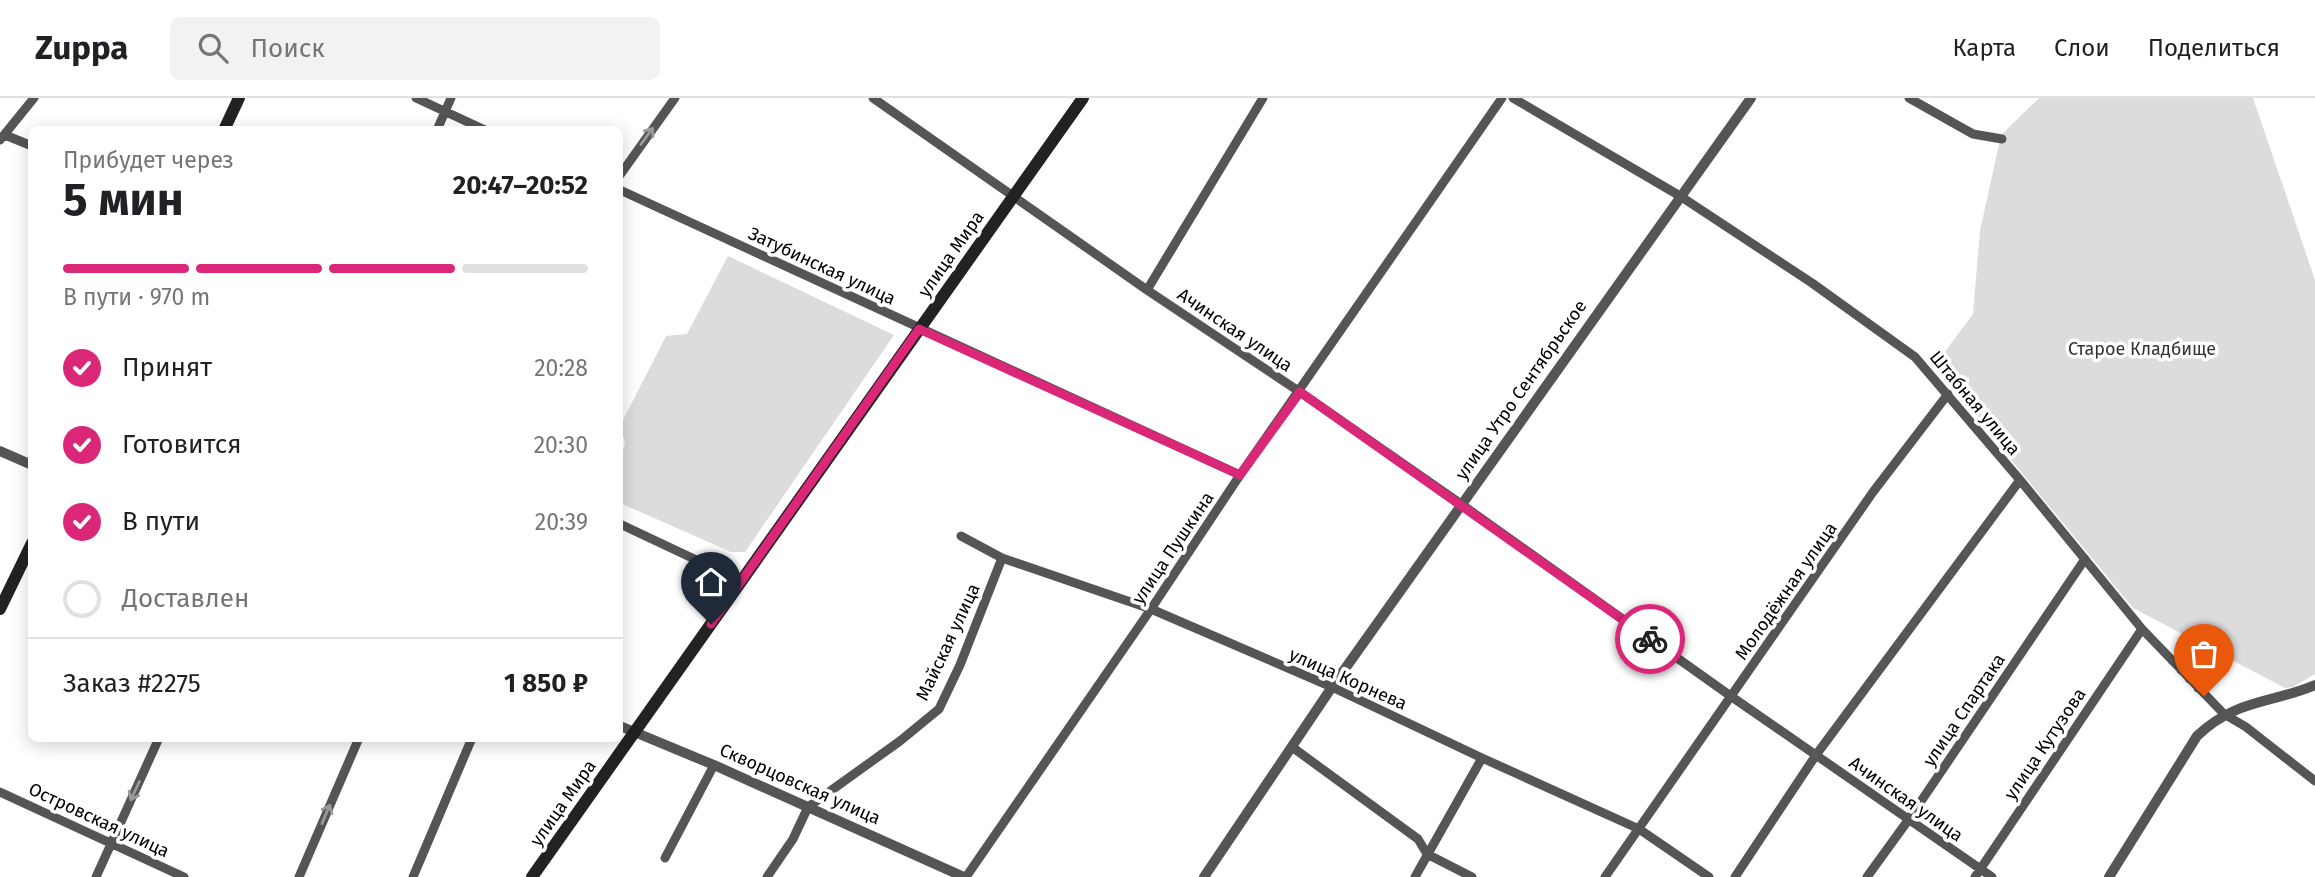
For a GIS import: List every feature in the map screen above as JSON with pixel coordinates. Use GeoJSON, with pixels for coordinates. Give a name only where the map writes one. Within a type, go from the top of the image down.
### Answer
{"type":"FeatureCollection","features":[{"type":"Feature","properties":{"kind":"main road"},"geometry":{"type":"LineString","coordinates":[[226,126],[239,98]]}},
{"type":"Feature","properties":{"kind":"main road","name":"улица Мира"},"geometry":{"type":"LineString","coordinates":[[532,877],[1083,98]]}},
{"type":"Feature","properties":{"kind":"main road"},"geometry":{"type":"LineString","coordinates":[[0,609],[28,551]]}},
{"type":"Feature","properties":{"kind":"street"},"geometry":{"type":"LineString","coordinates":[[28,145],[2,138],[34,98]]}},
{"type":"Feature","properties":{"kind":"street"},"geometry":{"type":"LineString","coordinates":[[416,98],[477,126]]}},
{"type":"Feature","properties":{"kind":"street"},"geometry":{"type":"LineString","coordinates":[[439,126],[451,98]]}},
{"type":"Feature","properties":{"kind":"street"},"geometry":{"type":"LineString","coordinates":[[623,170],[675,98]]}},
{"type":"Feature","properties":{"kind":"street","name":"Ачинская улица"},"geometry":{"type":"LineString","coordinates":[[873,98],[1147,290],[1461,504],[1909,819],[1978,873],[1992,877]]}},
{"type":"Feature","properties":{"kind":"street"},"geometry":{"type":"LineString","coordinates":[[1147,290],[1263,98]]}},
{"type":"Feature","properties":{"kind":"street","name":"улица Пушкина"},"geometry":{"type":"LineString","coordinates":[[965,877],[1502,98]]}},
{"type":"Feature","properties":{"kind":"street","name":"Штабная улица"},"geometry":{"type":"LineString","coordinates":[[1513,98],[1680,196],[1812,283],[1915,357],[2142,629],[2224,714],[2246,727],[2315,781]]}},
{"type":"Feature","properties":{"kind":"street","name":"улица Утро Сентябрьское"},"geometry":{"type":"LineString","coordinates":[[1204,877],[1332,687],[1751,98]]}},
{"type":"Feature","properties":{"kind":"street"},"geometry":{"type":"LineString","coordinates":[[1909,98],[1973,135],[2002,139]]}},
{"type":"Feature","properties":{"kind":"street","name":"Затубинская улица"},"geometry":{"type":"LineString","coordinates":[[623,191],[1240,475]]}},
{"type":"Feature","properties":{"kind":"street","name":"Молодёжная улица"},"geometry":{"type":"LineString","coordinates":[[1605,877],[1873,492],[1948,394]]}},
{"type":"Feature","properties":{"kind":"street"},"geometry":{"type":"LineString","coordinates":[[0,451],[28,463]]}},
{"type":"Feature","properties":{"kind":"street"},"geometry":{"type":"LineString","coordinates":[[1735,877],[1816,755],[2020,480]]}},
{"type":"Feature","properties":{"kind":"street"},"geometry":{"type":"LineString","coordinates":[[623,525],[741,580]]}},
{"type":"Feature","properties":{"kind":"street","name":"улица Корнева"},"geometry":{"type":"LineString","coordinates":[[961,536],[1002,558],[1151,609],[1332,687],[1639,829],[1709,877]]}},
{"type":"Feature","properties":{"kind":"street","name":"Майская улица"},"geometry":{"type":"LineString","coordinates":[[767,877],[793,839],[808,807],[900,741],[939,709],[1002,558]]}},
{"type":"Feature","properties":{"kind":"street","name":"улица Спартака"},"geometry":{"type":"LineString","coordinates":[[1867,877],[2085,559]]}},
{"type":"Feature","properties":{"kind":"street","name":"улица Кутузова"},"geometry":{"type":"LineString","coordinates":[[1978,873],[2142,629]]}},
{"type":"Feature","properties":{"kind":"street"},"geometry":{"type":"LineString","coordinates":[[2109,877],[2197,736],[2224,714],[2315,685]]}},
{"type":"Feature","properties":{"kind":"street","name":"Скворцовская улица"},"geometry":{"type":"LineString","coordinates":[[623,727],[715,765],[965,877]]}},
{"type":"Feature","properties":{"kind":"street"},"geometry":{"type":"LineString","coordinates":[[96,877],[157,742]]}},
{"type":"Feature","properties":{"kind":"street"},"geometry":{"type":"LineString","coordinates":[[299,877],[357,742]]}},
{"type":"Feature","properties":{"kind":"street"},"geometry":{"type":"LineString","coordinates":[[413,877],[469,742]]}},
{"type":"Feature","properties":{"kind":"street"},"geometry":{"type":"LineString","coordinates":[[1292,747],[1418,839],[1427,853],[1472,877]]}},
{"type":"Feature","properties":{"kind":"street"},"geometry":{"type":"LineString","coordinates":[[1415,877],[1482,758]]}},
{"type":"Feature","properties":{"kind":"street"},"geometry":{"type":"LineString","coordinates":[[665,858],[715,765]]}},
{"type":"Feature","properties":{"kind":"street","name":"Островская улица"},"geometry":{"type":"LineString","coordinates":[[0,792],[184,877]]}},
{"type":"Feature","properties":{"kind":"green space","name":"Старое Кладбище"},"geometry":{"type":"Polygon","coordinates":[[[2039,98],[2253,98],[2315,280],[2315,674],[2293,687],[2285,688],[2133,608],[2002,449],[1938,361],[1973,314],[1980,231],[2001,135],[2039,98]]]}},
{"type":"Feature","properties":{"kind":"green space"},"geometry":{"type":"Polygon","coordinates":[[[728,256],[894,335],[745,552],[731,552],[623,504],[623,420],[666,336],[687,334],[728,256]]]}},
{"type":"Feature","properties":{"kind":"way so far"},"geometry":{"type":"LineString","coordinates":[[1650,639],[1816,755],[2020,480],[2142,629],[2204,696]]}},
{"type":"Feature","properties":{"kind":"route"},"geometry":{"type":"LineString","coordinates":[[711,624],[919,329],[1240,475],[1300,392],[1650,639]]}}]}
